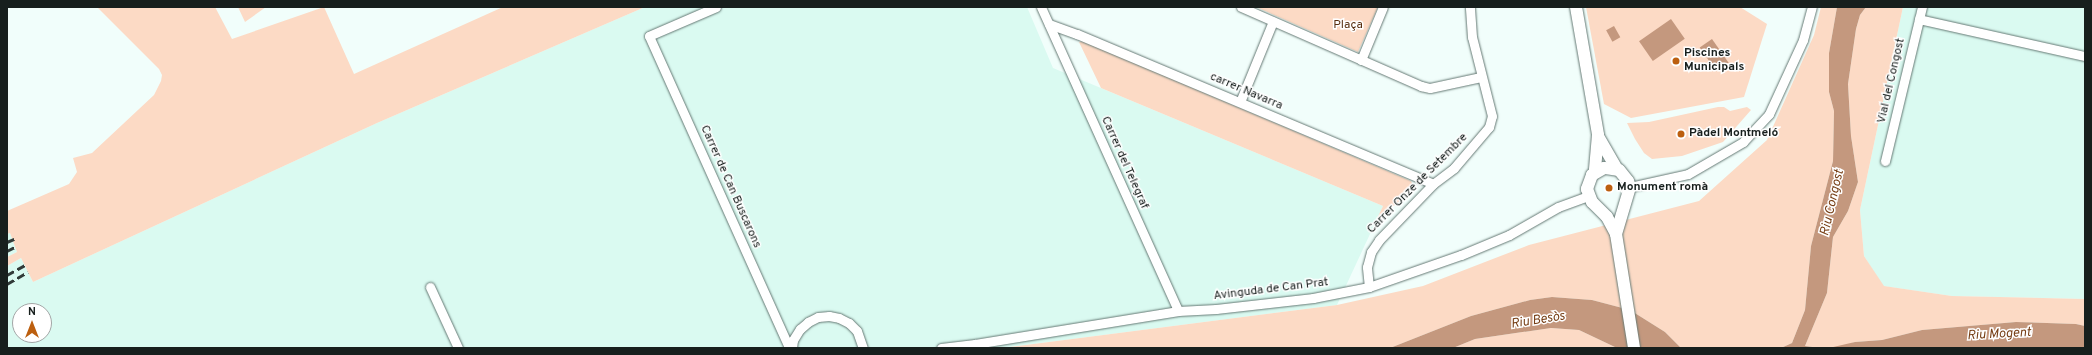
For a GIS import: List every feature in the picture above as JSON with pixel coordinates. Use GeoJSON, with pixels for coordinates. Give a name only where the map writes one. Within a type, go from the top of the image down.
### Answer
{"type":"FeatureCollection","features":[{"type":"Feature","properties":{"kind":"street","name":"Carrer de Can Buscarons"},"geometry":{"type":"LineString","coordinates":[[716,7],[649,36],[790,348]]}},
{"type":"Feature","properties":{"kind":"street","name":"Carrer del Telegraf"},"geometry":{"type":"LineString","coordinates":[[1041,7],[1178,311]]}},
{"type":"Feature","properties":{"kind":"street"},"geometry":{"type":"LineString","coordinates":[[1241,7],[1421,86],[1430,88],[1481,77]]}},
{"type":"Feature","properties":{"kind":"street"},"geometry":{"type":"LineString","coordinates":[[1361,60],[1383,7]]}},
{"type":"Feature","properties":{"kind":"street","name":"Carrer Onze de Setembre"},"geometry":{"type":"LineString","coordinates":[[1369,287],[1367,267],[1371,252],[1379,240],[1433,184],[1454,168],[1489,127],[1492,116],[1472,37],[1470,7]]}},
{"type":"Feature","properties":{"kind":"street"},"geometry":{"type":"LineString","coordinates":[[1576,7],[1598,135],[1595,172],[1587,184],[1588,196],[1599,208],[1616,234],[1634,348]]}},
{"type":"Feature","properties":{"kind":"street"},"geometry":{"type":"LineString","coordinates":[[1630,187],[1688,174],[1743,142],[1769,114],[1804,40],[1812,7]]}},
{"type":"Feature","properties":{"kind":"street","name":"Vial del Congost"},"geometry":{"type":"LineString","coordinates":[[1885,161],[1922,7]]}},
{"type":"Feature","properties":{"kind":"street"},"geometry":{"type":"LineString","coordinates":[[1919,19],[2085,56]]}},
{"type":"Feature","properties":{"kind":"street"},"geometry":{"type":"LineString","coordinates":[[1240,102],[1273,21]]}},
{"type":"Feature","properties":{"kind":"street","name":"carrer Navarra"},"geometry":{"type":"LineString","coordinates":[[1049,24],[1077,34],[1433,184]]}},
{"type":"Feature","properties":{"kind":"street"},"geometry":{"type":"LineString","coordinates":[[1598,135],[1616,168],[1624,174],[1630,187],[1616,234]]}},
{"type":"Feature","properties":{"kind":"street"},"geometry":{"type":"LineString","coordinates":[[1595,172],[1604,168],[1616,168]]}},
{"type":"Feature","properties":{"kind":"street","name":"Avinguda de Can Prat"},"geometry":{"type":"LineString","coordinates":[[941,348],[975,344],[1178,311],[1216,309],[1313,298],[1369,287],[1402,277],[1475,250],[1509,235],[1558,207],[1588,196]]}},
{"type":"Feature","properties":{"kind":"street"},"geometry":{"type":"LineString","coordinates":[[1599,208],[1608,210],[1615,209],[1626,202]]}},
{"type":"Feature","properties":{"kind":"street"},"geometry":{"type":"LineString","coordinates":[[430,287],[458,348]]}},
{"type":"Feature","properties":{"kind":"street"},"geometry":{"type":"LineString","coordinates":[[790,348],[800,329],[808,322],[818,317],[829,316],[839,318],[849,323],[857,331],[863,348]]}},
{"type":"Feature","properties":{"kind":"shaded area"},"geometry":{"type":"Polygon","coordinates":[[[645,7],[1027,7],[1053,68],[1383,206],[1337,305],[1002,348],[7,348],[7,266],[21,258],[33,282],[377,123],[645,7]]]}},
{"type":"Feature","properties":{"kind":"shaded area"},"geometry":{"type":"Polygon","coordinates":[[[1903,7],[2085,7],[2085,299],[1952,296],[1883,286],[1864,256],[1860,210],[1903,7]]]}},
{"type":"Feature","properties":{"kind":"shaded area"},"geometry":{"type":"Polygon","coordinates":[[[10,233],[17,252],[7,257],[7,234],[10,233]]]}},
{"type":"Feature","properties":{"kind":"green space"},"geometry":{"type":"Polygon","coordinates":[[[97,7],[215,7],[232,39],[324,7],[354,74],[503,7],[645,7],[377,123],[33,282],[21,258],[7,266],[7,257],[17,252],[10,233],[7,234],[7,211],[69,184],[77,172],[73,158],[92,153],[154,95],[161,81],[162,75],[159,69],[97,7]]]}},
{"type":"Feature","properties":{"kind":"green space"},"geometry":{"type":"Polygon","coordinates":[[[238,7],[266,7],[245,22],[238,7]]]}},
{"type":"Feature","properties":{"kind":"green space","name":"Plaça"},"geometry":{"type":"Polygon","coordinates":[[[1256,7],[1378,7],[1358,52],[1256,7]]]}},
{"type":"Feature","properties":{"kind":"green space","name":"Piscines Municipals"},"geometry":{"type":"Polygon","coordinates":[[[1586,7],[1740,7],[1767,24],[1744,97],[1631,118],[1604,104],[1586,7]]]}},
{"type":"Feature","properties":{"kind":"green space"},"geometry":{"type":"Polygon","coordinates":[[[1821,7],[1837,7],[1829,53],[1829,92],[1834,111],[1833,161],[1811,246],[1805,310],[1792,343],[1781,348],[1681,348],[1665,332],[1630,310],[1592,300],[1552,297],[1530,300],[1471,316],[1390,348],[1002,348],[1337,305],[1423,286],[1529,245],[1699,201],[1767,140],[1814,35],[1821,7]]]}},
{"type":"Feature","properties":{"kind":"green space"},"geometry":{"type":"Polygon","coordinates":[[[1866,7],[1903,7],[1860,210],[1864,256],[1884,286],[1952,296],[2085,299],[2085,326],[2076,324],[2016,322],[1922,330],[1882,340],[1855,342],[1840,347],[1820,348],[1805,346],[1827,293],[1833,237],[1848,211],[1858,182],[1851,136],[1848,84],[1856,29],[1860,15],[1866,7]]]}},
{"type":"Feature","properties":{"kind":"green space"},"geometry":{"type":"Polygon","coordinates":[[[1083,41],[1411,181],[1414,188],[1375,223],[1383,206],[1101,88],[1079,42],[1083,41]]]}},
{"type":"Feature","properties":{"kind":"green space","name":"Pàdel Montmeló"},"geometry":{"type":"Polygon","coordinates":[[[1724,107],[1730,111],[1747,107],[1751,110],[1723,142],[1682,156],[1652,159],[1644,153],[1627,123],[1649,122],[1724,107]]]}},
{"type":"Feature","properties":{"kind":"green space"},"geometry":{"type":"Polygon","coordinates":[[[1551,328],[1579,330],[1617,348],[1453,348],[1475,339],[1551,328]]]}},
{"type":"Feature","properties":{"kind":"water","name":"Riu Congost"},"geometry":{"type":"Polygon","coordinates":[[[1837,7],[1866,7],[1860,15],[1856,29],[1848,84],[1851,136],[1858,182],[1848,211],[1833,237],[1827,293],[1805,346],[1820,348],[1781,348],[1792,343],[1805,310],[1811,246],[1833,161],[1834,111],[1829,92],[1829,53],[1837,7]]]}},
{"type":"Feature","properties":{"kind":"water"},"geometry":{"type":"Polygon","coordinates":[[[1671,19],[1685,39],[1653,61],[1639,41],[1671,19]]]}},
{"type":"Feature","properties":{"kind":"water"},"geometry":{"type":"Polygon","coordinates":[[[1614,26],[1620,37],[1612,42],[1606,30],[1614,26]]]}},
{"type":"Feature","properties":{"kind":"water"},"geometry":{"type":"Polygon","coordinates":[[[1712,39],[1729,63],[1716,71],[1700,48],[1712,39]]]}},
{"type":"Feature","properties":{"kind":"water","name":"Riu Besòs"},"geometry":{"type":"Polygon","coordinates":[[[1552,297],[1592,300],[1630,310],[1665,332],[1681,348],[1617,348],[1579,330],[1551,328],[1475,339],[1453,348],[1390,348],[1471,316],[1530,300],[1552,297]]]}},
{"type":"Feature","properties":{"kind":"water","name":"Riu Mogent"},"geometry":{"type":"Polygon","coordinates":[[[2016,322],[2076,324],[2085,326],[2085,348],[1829,348],[1855,342],[1882,340],[1922,330],[2016,322]]]}},
{"type":"Feature","properties":{"kind":"railway"},"geometry":{"type":"LineString","coordinates":[[7,242],[14,239]]}},
{"type":"Feature","properties":{"kind":"railway"},"geometry":{"type":"LineString","coordinates":[[7,251],[15,247]]}},
{"type":"Feature","properties":{"kind":"railway"},"geometry":{"type":"LineString","coordinates":[[7,275],[25,265]]}},
{"type":"Feature","properties":{"kind":"railway"},"geometry":{"type":"LineString","coordinates":[[7,284],[28,272]]}},
{"type":"Feature","properties":{"kind":"place","name":"Piscines Municipals"},"geometry":{"type":"Point","coordinates":[1676,61]}},
{"type":"Feature","properties":{"kind":"place","name":"Pàdel Montmeló"},"geometry":{"type":"Point","coordinates":[1681,134]}},
{"type":"Feature","properties":{"kind":"place","name":"Monument romà"},"geometry":{"type":"Point","coordinates":[1609,188]}}]}
